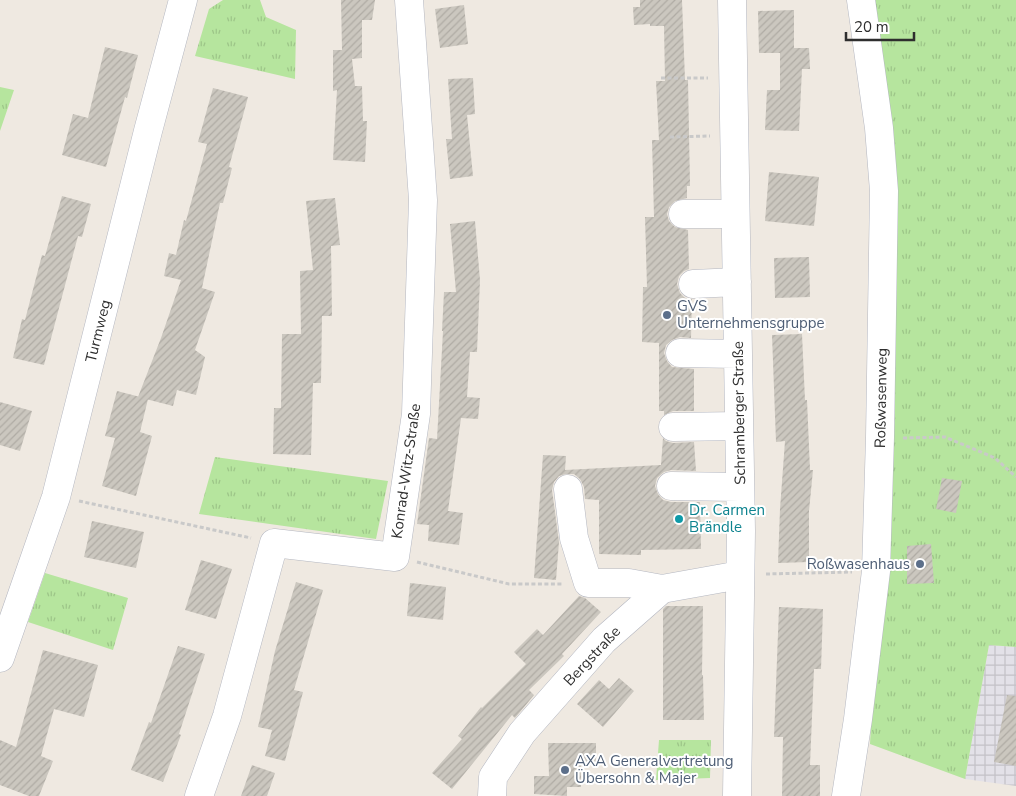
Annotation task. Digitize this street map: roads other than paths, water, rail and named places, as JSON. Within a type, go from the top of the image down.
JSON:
[{"type":"street","name":"Turmweg","points":[[0,658],[56,497],[183,0]]},
{"type":"street","name":"Konrad-Witz-Straße","points":[[199,796],[227,716],[274,543],[395,557],[416,414],[423,200],[409,0]]},
{"type":"street","name":"Schramberger Straße","points":[[732,0],[740,487],[737,796]]},
{"type":"street","name":"Roßwasenweg","points":[[846,796],[858,719],[876,571],[880,437],[884,191],[879,128],[861,0]]},
{"type":"street","points":[[683,214],[735,214]]},
{"type":"street","points":[[693,284],[737,282]]},
{"type":"street","points":[[680,353],[738,354]]},
{"type":"street","points":[[673,427],[739,426]]},
{"type":"street","points":[[671,486],[740,487]]},
{"type":"street","points":[[568,489],[574,538],[588,583],[629,583],[662,589],[740,575]]},
{"type":"street","name":"Bergstraße","points":[[492,796],[493,777],[522,733],[604,640],[662,589]]},
{"type":"place","name":"GVS Unternehmensgruppe","points":[[667,315]]},
{"type":"place","name":"Dr. Carmen Brändle","points":[[679,519]]},
{"type":"place","name":"Roßwasenhaus","points":[[920,564]]},
{"type":"place","name":"AXA Generalvertretung Übersohn & Majer","points":[[565,770]]}]
